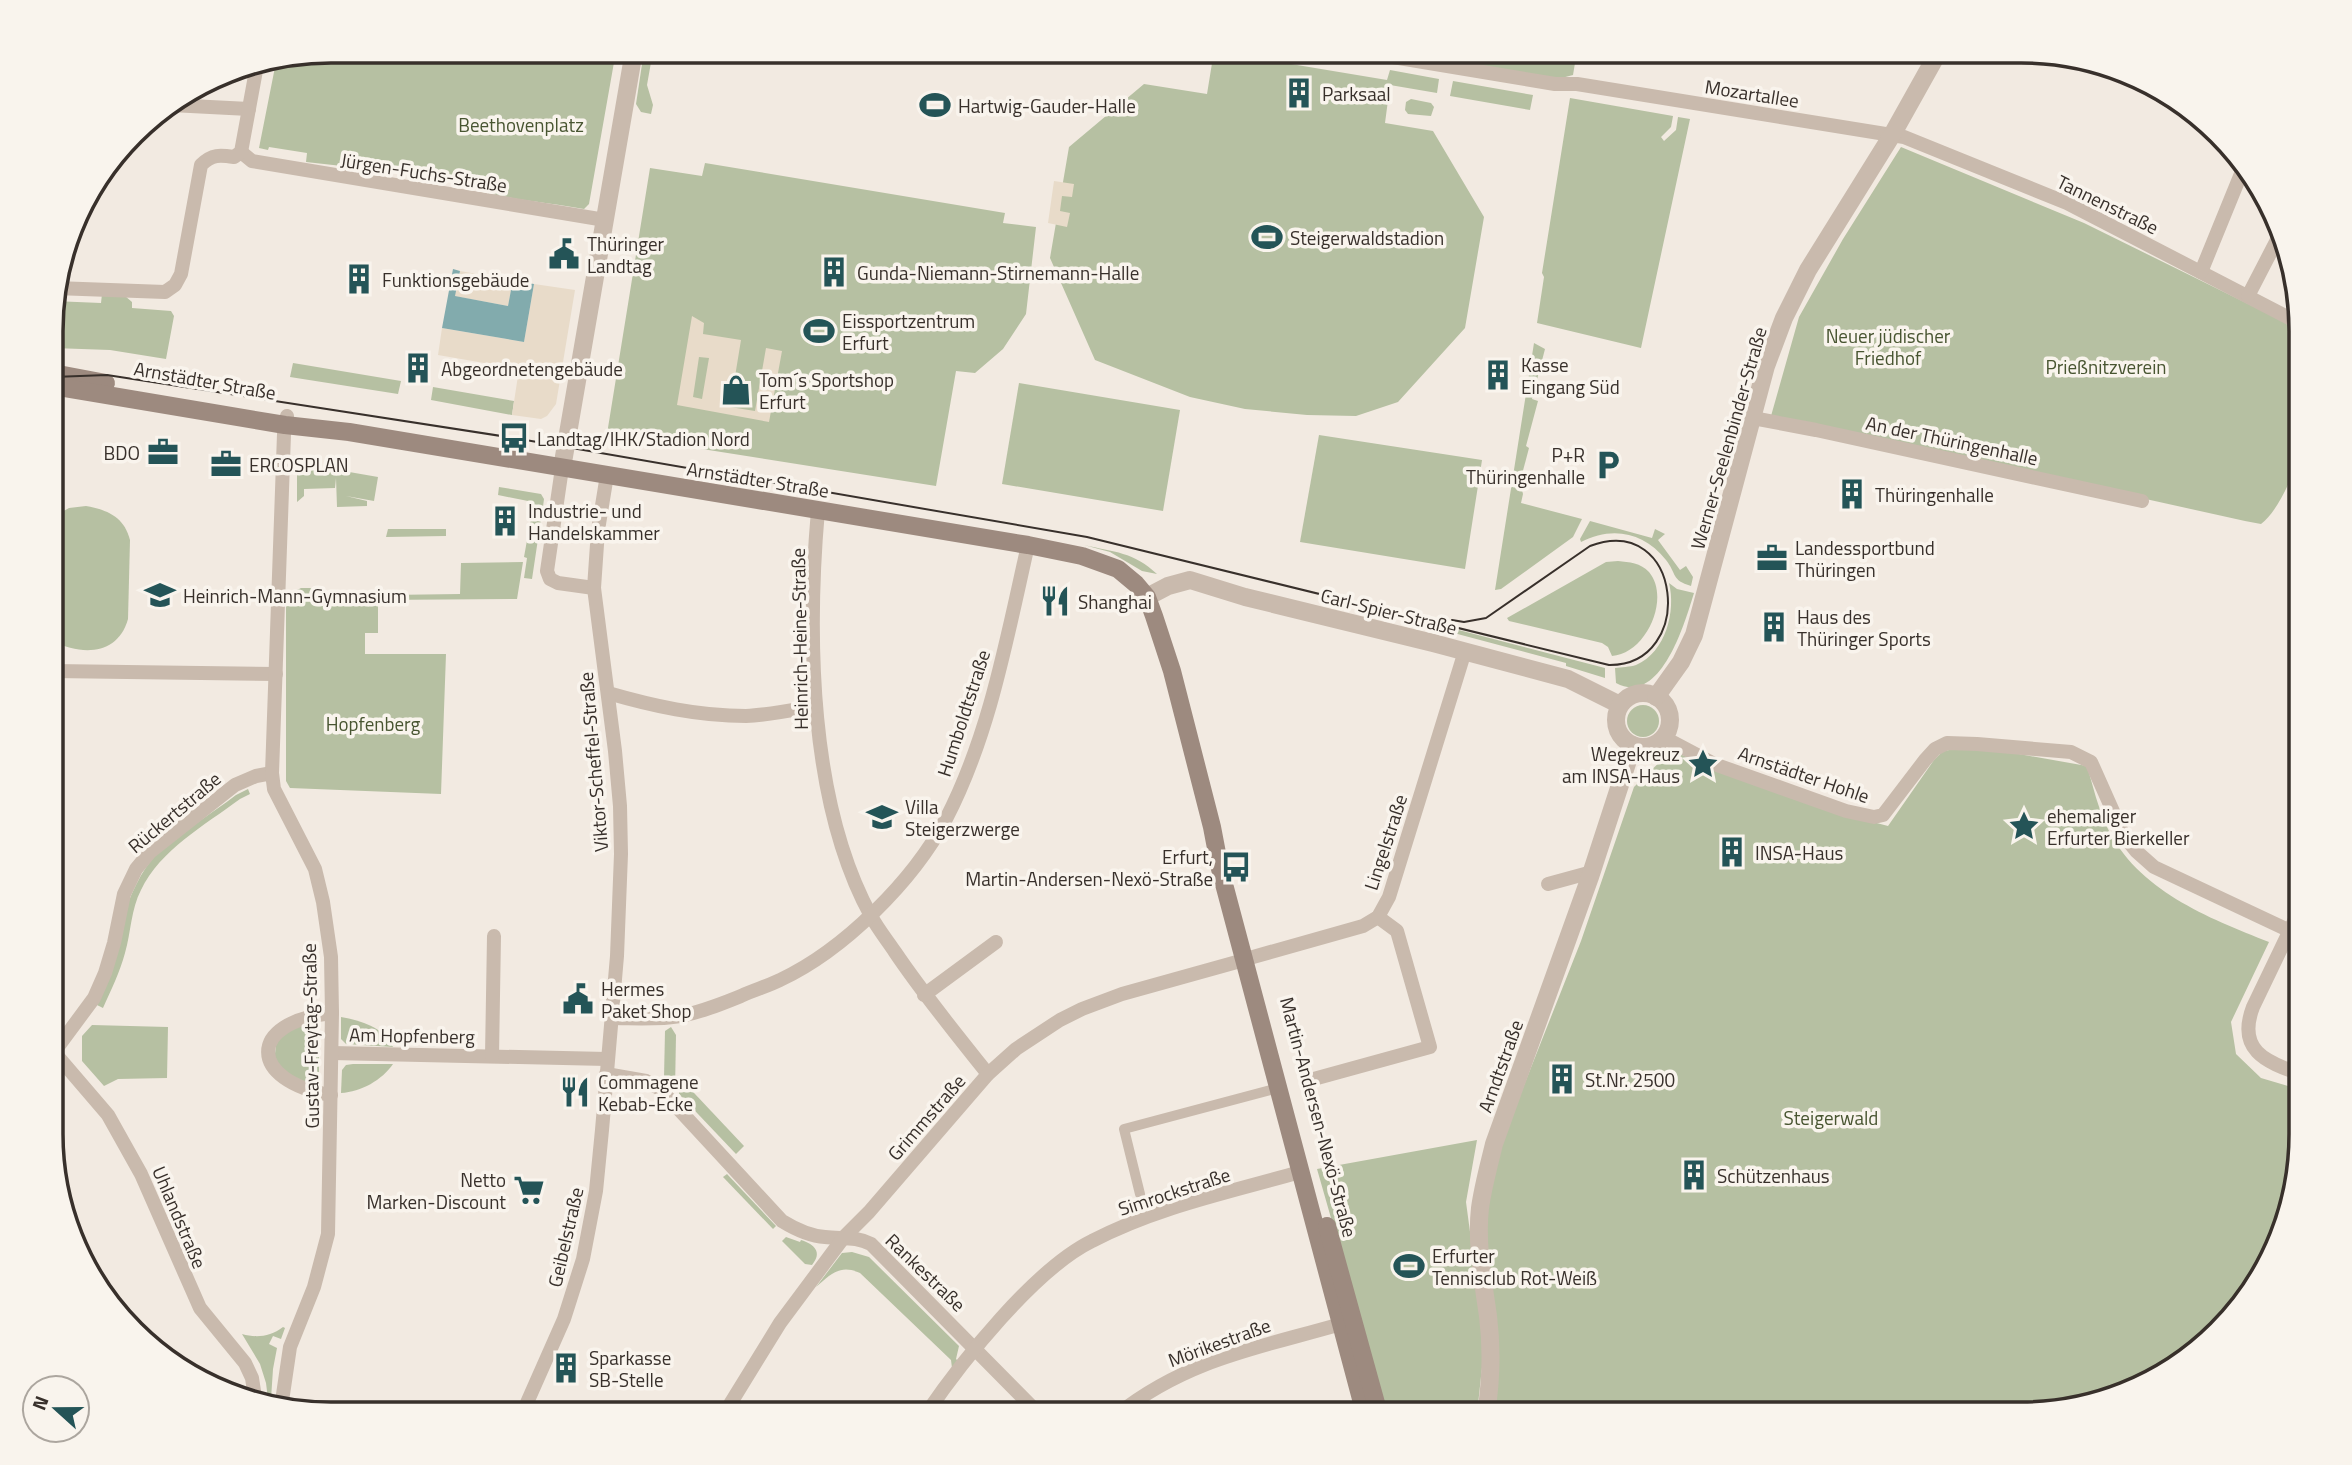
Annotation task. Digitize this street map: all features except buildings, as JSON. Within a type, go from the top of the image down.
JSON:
[{"type":"main road","name":"Arnstädter Straße","points":[[63,375],[242,406],[286,421]]},
{"type":"main road","name":"Arnstädter Straße","points":[[63,388],[286,421],[1028,545],[1101,562],[1118,569],[1147,597]]},
{"type":"main road","name":"Martin-Andersen-Nexö-Straße","points":[[1147,597],[1172,671],[1213,833],[1229,869],[1278,1088],[1362,1402]]},
{"type":"main road","name":"Martin-Andersen-Nexö-Straße","points":[[1249,958],[1376,1402]]},
{"type":"street","points":[[594,588],[558,583],[550,579],[547,571],[562,468],[632,63]]},
{"type":"street","name":"Mozartallee","points":[[1428,63],[1892,135]]},
{"type":"street","name":"Werner-Seelenbinder-Straße","points":[[1656,697],[1681,662],[1694,635],[1766,366],[1784,318],[1808,270],[1892,135],[1932,63]]},
{"type":"street","points":[[66,288],[165,292],[175,285],[181,274],[201,165],[208,158],[217,155],[234,157],[241,152],[255,74]]},
{"type":"street","points":[[186,106],[249,109]]},
{"type":"street","name":"Tannenstraße","points":[[1892,135],[1904,137],[2067,203],[2288,317]]},
{"type":"street","name":"Jürgen-Fuchs-Straße","points":[[241,152],[252,161],[605,220]]},
{"type":"street","points":[[2201,272],[2241,177]]},
{"type":"street","points":[[2248,296],[2275,244]]},
{"type":"street","name":"An der Thüringenhalle","points":[[1753,418],[2141,502]]},
{"type":"street","name":"Gustav-Freytag-Straße","points":[[283,1398],[290,1347],[314,1287],[328,1234],[332,1053],[331,957],[323,902],[315,869],[274,789],[272,773],[286,421]]},
{"type":"street","name":"Viktor-Scheffel-Straße","points":[[607,475],[598,530],[594,588],[620,806],[621,854],[617,956],[607,1059]]},
{"type":"street","name":"Heinrich-Heine-Straße","points":[[818,510],[814,601],[816,706],[824,766],[845,857],[871,916],[924,995],[988,1074]]},
{"type":"street","name":"Humboldtstraße","points":[[611,1018],[670,1017],[704,1011],[782,979],[819,956],[871,916],[922,857],[945,820],[962,783],[994,690],[1028,545]]},
{"type":"street","name":"Carl-Spier-Straße","points":[[1147,597],[1168,586],[1190,580],[1245,597],[1568,679],[1620,705]]},
{"type":"street","name":"Lingelstraße","points":[[1249,958],[1363,926],[1378,917],[1389,897],[1465,651]]},
{"type":"street","points":[[63,671],[276,674]]},
{"type":"street","points":[[608,693],[653,706],[715,714],[747,716],[816,706]]},
{"type":"street","points":[[1637,694],[1656,697],[1665,705],[1670,719],[1663,737],[1649,746],[1633,745],[1623,739],[1616,723],[1620,705],[1637,694]]},
{"type":"street","name":"Arnstädter Hohle","points":[[1663,737],[1714,764],[1846,811],[1874,817],[1883,815],[1925,760],[1935,749],[1947,743],[2071,752],[2091,762],[2124,836],[2154,867],[2289,930]]},
{"type":"street","name":"Arndtstraße","points":[[1487,1402],[1490,1347],[1481,1276],[1480,1209],[1484,1185],[1494,1144],[1591,874],[1633,745]]},
{"type":"street","name":"Rückertstraße","points":[[63,1040],[94,998],[106,973],[124,894],[136,869],[150,852],[235,785],[272,773]]},
{"type":"street","points":[[1548,884],[1591,874]]},
{"type":"street","points":[[1310,1080],[1430,1047],[1397,932],[1378,917]]},
{"type":"street","points":[[2289,932],[2253,1007],[2247,1034],[2260,1056],[2289,1070]]},
{"type":"street","name":"Am Hopfenberg","points":[[492,1056],[494,936]]},
{"type":"street","points":[[924,995],[996,942]]},
{"type":"street","name":"Grimmstraße","points":[[731,1402],[780,1323],[844,1237],[869,1212],[988,1074],[1036,1034],[1082,1009],[1122,994],[1249,958]]},
{"type":"street","name":"Am Hopfenberg","points":[[331,1095],[313,1092],[277,1074],[270,1062],[269,1046],[278,1031],[287,1024],[314,1015],[332,1013]]},
{"type":"street","name":"Am Hopfenberg","points":[[332,1053],[607,1059]]},
{"type":"street","name":"Geibelstraße","points":[[527,1402],[564,1319],[583,1259],[596,1191],[607,1059]]},
{"type":"street","name":"Uhlandstraße","points":[[63,1062],[108,1115],[141,1174],[200,1308],[245,1363],[254,1391]]},
{"type":"street","name":"Rankestraße","points":[[606,1074],[646,1080],[660,1090],[782,1220],[792,1227],[814,1236],[844,1237],[871,1244],[1028,1402]]},
{"type":"street","points":[[1140,1194],[1124,1129],[1278,1088]]},
{"type":"street","name":"Simrockstraße","points":[[935,1402],[976,1348],[1029,1289],[1090,1241],[1150,1215],[1300,1172]]},
{"type":"street","name":"Mörikestraße","points":[[1135,1402],[1161,1384],[1209,1362],[1341,1324]]},
{"type":"green space","name":"Beethovenplatz","points":[[331,63],[614,63],[589,204],[584,209],[507,197],[464,186],[464,181],[344,160],[342,166],[306,162],[307,153],[259,148],[275,69]]},
{"type":"green space","points":[[642,63],[651,63],[647,85],[653,105],[651,114],[641,112],[636,104]]},
{"type":"green space","name":"Steigerwaldstadion","points":[[1212,63],[1286,63],[1387,80],[1390,70],[1439,79],[1437,93],[1390,85],[1385,123],[1433,131],[1484,217],[1465,328],[1398,402],[1356,416],[1245,409],[1190,397],[1095,360],[1050,258],[1069,147],[1144,84],[1207,94]]},
{"type":"green space","points":[[1450,63],[1575,63],[1573,75],[1554,80]]},
{"type":"green space","points":[[1453,81],[1533,95],[1530,110],[1450,96]]},
{"type":"green space","points":[[1570,98],[1673,116],[1671,127],[1661,137],[1664,141],[1676,130],[1678,117],[1690,119],[1641,348],[1537,323],[1544,277],[1542,273]]},
{"type":"green space","points":[[1411,99],[1431,103],[1434,107],[1431,116],[1408,114],[1405,110],[1406,102]]},
{"type":"green space","points":[[1901,147],[2084,223],[2289,324],[2289,482],[2275,509],[2261,524],[1771,416],[1799,317],[1843,239]]},
{"type":"green space","name":"Eissportzentrum Erfurt","points":[[705,163],[1005,213],[1003,223],[1036,227],[1026,314],[1003,349],[975,373],[956,371],[936,486],[607,434],[650,168],[702,176]]},
{"type":"green space","points":[[102,294],[125,296],[132,302],[132,308],[171,311],[174,316],[166,359],[110,350],[63,348],[65,301],[101,303]]},
{"type":"green space","points":[[1534,343],[1545,349],[1532,399],[1538,401],[1520,482],[1523,494],[1521,503],[1582,519],[1573,537],[1501,589],[1495,590]]},
{"type":"green space","points":[[293,363],[401,381],[398,394],[290,377]]},
{"type":"green space","points":[[1019,383],[1180,410],[1163,511],[1002,484]]},
{"type":"green space","points":[[433,387],[514,401],[512,415],[431,400]]},
{"type":"green space","points":[[1319,435],[1482,460],[1465,569],[1300,542]]},
{"type":"green space","points":[[302,466],[378,477],[374,501],[346,496],[367,501],[367,506],[337,507],[336,478],[335,488],[304,489],[304,496],[297,502],[297,473]]},
{"type":"green space","points":[[499,487],[541,494],[544,499],[542,514],[532,512],[533,502],[498,495]]},
{"type":"green space","points":[[86,506],[114,516],[124,526],[130,540],[128,619],[116,640],[98,649],[76,649],[63,646],[63,511]]},
{"type":"green space","points":[[531,518],[541,519],[532,579],[524,578],[527,558],[524,557]]},
{"type":"green space","points":[[1590,521],[1652,538],[1655,529],[1665,534],[1658,540],[1680,570],[1686,566],[1693,577],[1691,586],[1677,579],[1666,560],[1648,543],[1638,538],[1616,533],[1581,542],[1580,539]]},
{"type":"green space","points":[[388,529],[446,529],[446,536],[386,537]]},
{"type":"green space","points":[[1084,545],[1132,557],[1157,574],[1142,571],[1110,552]]},
{"type":"green space","name":"Hopfenberg","points":[[523,562],[517,599],[378,600],[378,633],[365,633],[365,654],[446,654],[441,794],[290,788],[286,781],[286,600],[295,600],[295,591],[315,588],[316,596],[460,594],[461,563]]},
{"type":"green space","points":[[1606,562],[1635,563],[1646,569],[1655,583],[1657,596],[1652,623],[1635,646],[1624,653],[1612,656],[1608,647],[1602,643],[1509,621],[1507,618]]},
{"type":"green space","points":[[1669,583],[1677,589],[1694,593],[1668,658],[1658,673],[1646,683],[1632,687],[1616,683],[1615,668],[1636,665],[1655,651],[1661,641],[1670,618]]},
{"type":"green space","points":[[1451,628],[1605,668],[1605,678],[1566,666],[1566,663],[1450,632]]},
{"type":"green space","points":[[1643,705],[1654,710],[1659,721],[1654,732],[1643,737],[1632,732],[1627,721],[1632,710]]},
{"type":"green space","name":"Steigerwald","points":[[1962,748],[2019,754],[2087,766],[2107,827],[2136,868],[2155,885],[2199,912],[2269,942],[2231,1022],[2236,1054],[2261,1078],[2289,1086],[2287,1169],[2280,1204],[2269,1237],[2244,1283],[2211,1324],[2170,1357],[2124,1382],[2091,1393],[2056,1400],[1491,1402],[1484,1242],[1485,1210],[1498,1151],[1581,941],[1634,787],[1671,751],[1854,817],[1888,826],[1943,751]]},
{"type":"green space","points":[[248,789],[250,794],[184,839],[149,876],[135,905],[118,974],[103,1008],[97,1005],[128,904],[146,868],[157,854],[176,839]]},
{"type":"green space","points":[[341,1017],[378,1030],[393,1047],[346,1044],[341,1039]]},
{"type":"green space","points":[[319,1020],[319,1088],[295,1080],[274,1061],[277,1038],[284,1031]]},
{"type":"green space","points":[[92,1025],[168,1027],[167,1078],[118,1079],[104,1086],[82,1061],[82,1036]]},
{"type":"green space","points":[[671,1027],[676,1035],[675,1090],[664,1078],[665,1031]]},
{"type":"green space","points":[[393,1064],[370,1084],[341,1093],[342,1070],[346,1065]]},
{"type":"green space","points":[[679,1077],[744,1146],[736,1154],[679,1094]]},
{"type":"green space","name":"Erfurter Tennisclub Rot-Weiß","points":[[1477,1140],[1466,1202],[1483,1329],[1478,1402],[1384,1402],[1317,1169]]},
{"type":"green space","points":[[727,1174],[776,1226],[773,1229],[723,1177]]},
{"type":"green space","points":[[786,1237],[800,1242],[801,1240],[816,1249],[817,1256],[812,1265],[805,1264],[782,1241]]},
{"type":"green space","points":[[852,1252],[869,1257],[959,1346],[956,1359],[958,1361],[952,1368],[951,1360],[860,1273],[841,1270],[831,1274],[816,1287],[842,1253]]},
{"type":"green space","points":[[285,1328],[281,1339],[273,1336],[269,1344],[277,1348],[271,1395],[267,1394],[260,1364],[242,1334],[263,1336]]},
{"type":"shaded area","points":[[1054,181],[1074,184],[1072,197],[1062,196],[1060,211],[1070,213],[1067,227],[1048,223]]},
{"type":"shaded area","points":[[460,271],[500,278],[498,288],[511,290],[508,306],[454,296]]},
{"type":"shaded area","points":[[534,284],[575,290],[556,404],[547,416],[541,419],[512,415],[519,369],[438,355],[442,328],[524,342]]},
{"type":"shaded area","points":[[692,316],[704,323],[703,334],[741,340],[730,407],[755,411],[766,348],[782,351],[769,422],[677,405]],"holes":[[[699,357],[709,358],[702,399],[693,397]]]},
{"type":"water","points":[[453,269],[460,271],[455,296],[508,306],[511,290],[498,288],[500,278],[534,284],[524,342],[442,328]]},
{"type":"tram line","points":[[63,377],[107,375],[514,438],[1087,537],[1609,665],[1637,659],[1656,642],[1666,619],[1667,593],[1660,569],[1645,550],[1621,541],[1590,546],[1486,618],[1464,622],[1452,620]]},
{"type":"place","name":"Parksaal","points":[[1299,93]]},
{"type":"place","name":"Hartwig-Gauder-Halle","points":[[935,105]]},
{"type":"place","name":"Steigerwaldstadion","points":[[1267,237]]},
{"type":"place","name":"Thüringer Landtag","points":[[564,254]]},
{"type":"place","name":"Gunda-Niemann-Stirnemann-Halle","points":[[834,272]]},
{"type":"place","name":"Funktionsgebäude","points":[[359,279]]},
{"type":"place","name":"Eissportzentrum Erfurt","points":[[819,331]]},
{"type":"place","name":"Abgeordnetengebäude","points":[[418,368]]},
{"type":"place","name":"Kasse Eingang Süd","points":[[1498,375]]},
{"type":"place","name":"Tom´s Sportshop Erfurt","points":[[736,390]]},
{"type":"place","name":"Landtag/IHK/Stadion Nord","points":[[514,438]]},
{"type":"place","name":"BDO","points":[[163,452]]},
{"type":"place","name":"ERCOSPLAN","points":[[226,464]]},
{"type":"place","name":"P+R Thüringenhalle","points":[[1608,465]]},
{"type":"place","name":"Thüringenhalle","points":[[1852,494]]},
{"type":"place","name":"Industrie- und Handelskammer","points":[[505,521]]},
{"type":"place","name":"Landessportbund Thüringen","points":[[1772,558]]},
{"type":"place","name":"Heinrich-Mann-Gymnasium","points":[[160,595]]},
{"type":"place","name":"Shanghai","points":[[1055,601]]},
{"type":"place","name":"Haus des Thüringer Sports","points":[[1774,627]]},
{"type":"place","name":"Wegekreuz am INSA-Haus","points":[[1703,764]]},
{"type":"place","name":"Villa Steigerzwerge","points":[[882,817]]},
{"type":"place","name":"ehemaliger Erfurter Bierkeller","points":[[2024,826]]},
{"type":"place","name":"INSA-Haus","points":[[1732,852]]},
{"type":"place","name":"Erfurt, Martin-Andersen-Nexö-Straße","points":[[1236,867]]},
{"type":"place","name":"Hermes Paket Shop","points":[[578,999]]},
{"type":"place","name":"St.Nr. 2500","points":[[1562,1079]]},
{"type":"place","name":"Commagene Kebab-Ecke","points":[[575,1092]]},
{"type":"place","name":"Schützenhaus","points":[[1694,1175]]},
{"type":"place","name":"Netto Marken-Discount","points":[[529,1190]]},
{"type":"place","name":"Erfurter Tennisclub Rot-Weiß","points":[[1409,1266]]},
{"type":"place","name":"Sparkasse SB-Stelle","points":[[566,1368]]},
{"type":"park label","name":"Neuer jüdischer Friedhof","points":[[1888,346]]},
{"type":"park label","name":"Prießnitzverein","points":[[2106,366]]}]
